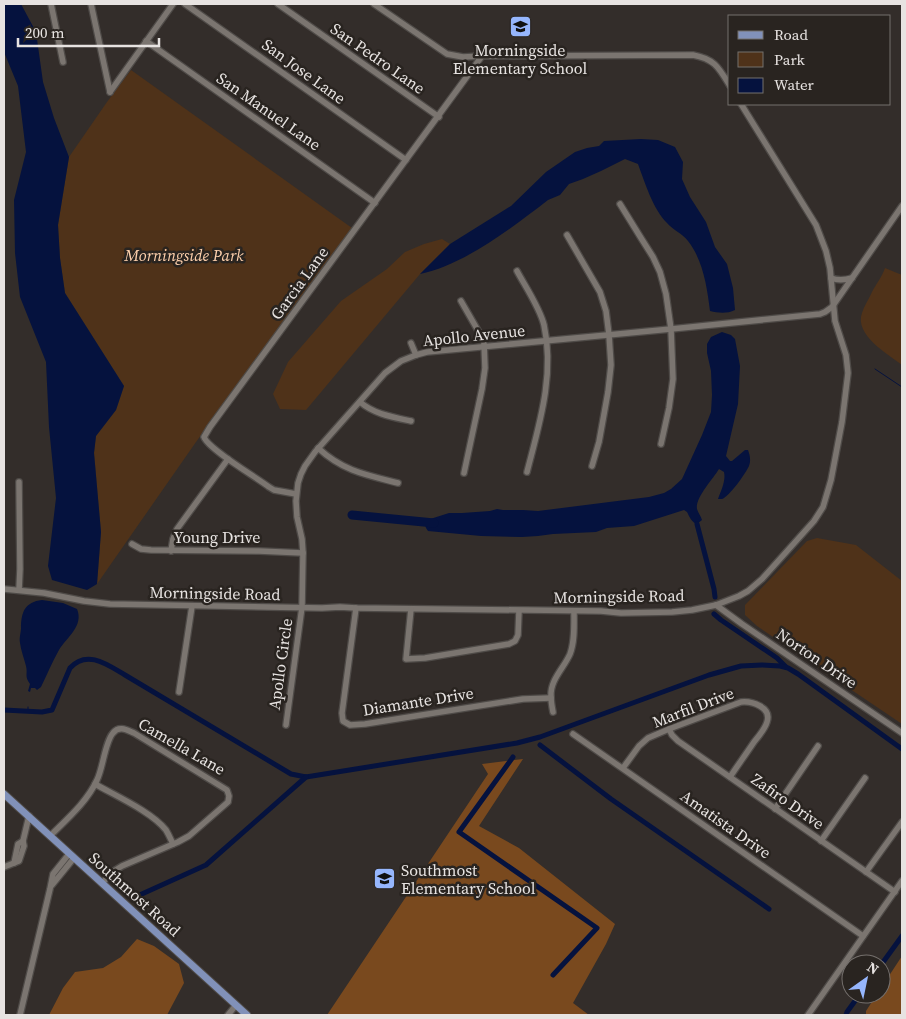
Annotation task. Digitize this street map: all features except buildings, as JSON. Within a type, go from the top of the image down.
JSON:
[{"type":"main road","name":"Southmost Road","points":[[4,794],[247,1015]]},
{"type":"street","points":[[52,4],[63,62]]},
{"type":"street","points":[[91,4],[110,92],[173,4]]},
{"type":"street","name":"San Jose Lane","points":[[185,4],[406,160]]},
{"type":"street","name":"San Pedro Lane","points":[[278,4],[439,117]]},
{"type":"street","points":[[374,4],[447,54],[463,57],[693,55],[707,58],[713,62],[728,83]]},
{"type":"street","name":"San Manuel Lane","points":[[146,42],[375,203]]},
{"type":"street","name":"Garcia Lane","points":[[296,494],[274,490],[269,487],[228,459],[206,442],[204,437],[482,56]]},
{"type":"street","name":"Morningside Road","points":[[4,589],[44,593],[110,604],[621,613],[692,610],[716,605],[748,591],[762,579],[814,522],[823,507],[831,480],[842,422],[848,364],[838,329],[826,251],[816,225],[742,105]]},
{"type":"street","points":[[620,204],[653,257],[660,272],[666,294],[671,329],[673,379],[661,444]]},
{"type":"street","points":[[834,305],[902,206]]},
{"type":"street","points":[[567,235],[600,292],[606,311],[609,335],[611,365],[608,392],[599,442],[592,466]]},
{"type":"street","points":[[516,271],[540,314],[544,325],[548,373],[527,472]]},
{"type":"street","points":[[831,278],[844,280],[852,278]]},
{"type":"street","points":[[461,301],[480,334],[485,347],[482,389],[464,473]]},
{"type":"street","name":"Apollo Avenue","points":[[302,607],[303,553],[296,510],[298,483],[305,466],[318,448],[385,373],[401,361],[416,355],[436,351],[820,314],[829,310],[834,305]]},
{"type":"street","points":[[411,343],[416,355]]},
{"type":"street","points":[[360,402],[367,408],[377,412],[411,421]]},
{"type":"street","points":[[318,448],[334,461],[350,470],[398,482]]},
{"type":"street","points":[[171,551],[177,529],[228,459]]},
{"type":"street","points":[[18,590],[20,569],[19,482]]},
{"type":"street","name":"Young Drive","points":[[132,544],[140,549],[151,550],[303,553]]},
{"type":"street","name":"Norton Drive","points":[[716,605],[902,733]]},
{"type":"street","points":[[179,692],[192,606]]},
{"type":"street","name":"Apollo Circle","points":[[286,725],[302,607]]},
{"type":"street","name":"Diamante Drive","points":[[356,608],[342,713],[343,721],[350,725],[464,709],[523,698],[551,698]]},
{"type":"street","points":[[411,609],[406,660],[480,650],[512,643],[518,635],[519,611]]},
{"type":"street","points":[[553,712],[551,691],[570,655],[574,611]]},
{"type":"street","name":"Marfil Drive","points":[[623,768],[631,756],[648,738],[741,702],[752,702],[766,711],[768,720],[730,777]]},
{"type":"street","name":"Camella Lane","points":[[50,836],[84,801],[99,775],[112,734],[122,728],[134,733],[229,792],[229,799],[226,805],[194,832],[173,844],[122,866],[102,883]]},
{"type":"street","name":"Zafiro Drive","points":[[669,729],[678,741],[894,892]]},
{"type":"street","name":"Amatista Drive","points":[[573,734],[863,936]]},
{"type":"street","points":[[775,809],[818,746]]},
{"type":"street","points":[[821,841],[865,778]]},
{"type":"street","points":[[95,784],[156,820],[165,830],[173,844]]},
{"type":"street","points":[[4,868],[19,862],[19,852],[24,846],[22,841],[28,816]]},
{"type":"street","points":[[866,872],[902,822]]},
{"type":"street","points":[[20,1015],[53,874],[72,856]]},
{"type":"street","points":[[808,1015],[902,881]]},
{"type":"street","points":[[228,1015],[236,1006]]},
{"type":"green space","name":"Morningside Park","points":[[131,70],[352,228],[196,442],[97,584],[101,532],[94,453],[96,436],[116,410],[124,386],[65,293],[58,225],[69,157]]},
{"type":"green space","points":[[442,239],[450,244],[420,274],[306,410],[280,409],[273,394],[288,362],[341,301],[387,269],[405,252]]},
{"type":"green space","points":[[885,268],[902,275],[902,365],[881,350],[867,336],[861,321],[864,308]]},
{"type":"green space","points":[[817,538],[856,545],[902,581],[902,724],[757,626],[745,615],[745,605],[807,541]]},
{"type":"shaded area","points":[[523,759],[479,826],[519,848],[615,924],[573,1003],[589,1015],[327,1015],[488,774],[482,764]]},
{"type":"shaded area","points":[[137,939],[154,946],[179,964],[184,983],[167,1015],[49,1015],[63,988],[75,972],[103,968],[121,957]]},
{"type":"shaded area","points":[[902,956],[902,1015],[866,1015],[866,1011],[871,1004],[891,1004],[891,973]]},
{"type":"water","points":[[4,4],[21,4],[36,32],[43,82],[69,157],[58,225],[65,293],[124,386],[116,410],[96,436],[94,453],[101,532],[97,584],[87,590],[52,580],[48,566],[56,498],[49,427],[46,362],[20,297],[15,253],[14,200],[26,152],[18,86],[4,52]]},
{"type":"water","points":[[658,140],[675,147],[683,162],[682,179],[690,197],[706,222],[715,247],[727,264],[733,288],[735,310],[722,313],[710,311],[704,274],[693,248],[686,239],[667,223],[658,211],[638,164],[625,159],[569,184],[560,195],[548,200],[504,233],[471,254],[437,269],[420,274],[450,244],[511,206],[546,172],[575,152],[599,146],[604,141]]},
{"type":"water","points":[[722,332],[731,335],[735,339],[740,366],[738,404],[726,456],[732,461],[745,450],[748,450],[750,462],[737,484],[722,499],[718,499],[723,486],[724,472],[719,469],[705,489],[697,505],[702,520],[697,524],[692,521],[684,510],[634,526],[607,528],[596,532],[522,537],[481,536],[428,531],[424,521],[449,513],[497,509],[538,511],[649,497],[671,489],[682,479],[711,412],[711,371],[707,344],[711,337]]},
{"type":"water","points":[[42,600],[63,603],[77,609],[79,615],[74,631],[59,650],[41,687],[37,690],[31,688],[30,692],[28,691],[30,684],[20,643],[21,622],[25,609],[32,603]]},
{"type":"waterway","points":[[875,369],[902,387]]},
{"type":"waterway","points":[[352,515],[434,523]]},
{"type":"waterway","points":[[697,524],[715,597]]},
{"type":"waterway","points":[[714,614],[777,658],[786,667]]},
{"type":"waterway","points":[[4,710],[42,712],[52,710],[70,668],[77,662],[90,659],[112,667],[291,774],[306,777],[517,743],[540,737],[709,675],[741,666],[762,665],[788,668],[902,749]]},
{"type":"waterway","points":[[540,745],[611,799],[769,909]]},
{"type":"waterway","points":[[513,757],[459,832],[597,928],[553,975]]},
{"type":"waterway","points":[[133,898],[206,865],[306,777]]},
{"type":"waterway","points":[[889,954],[902,936]]},
{"type":"waterway","points":[[846,1015],[853,1004]]},
{"type":"place","name":"Morningside Elementary School","points":[[520,26]]},
{"type":"place","name":"Southmost Elementary School","points":[[385,879]]}]
